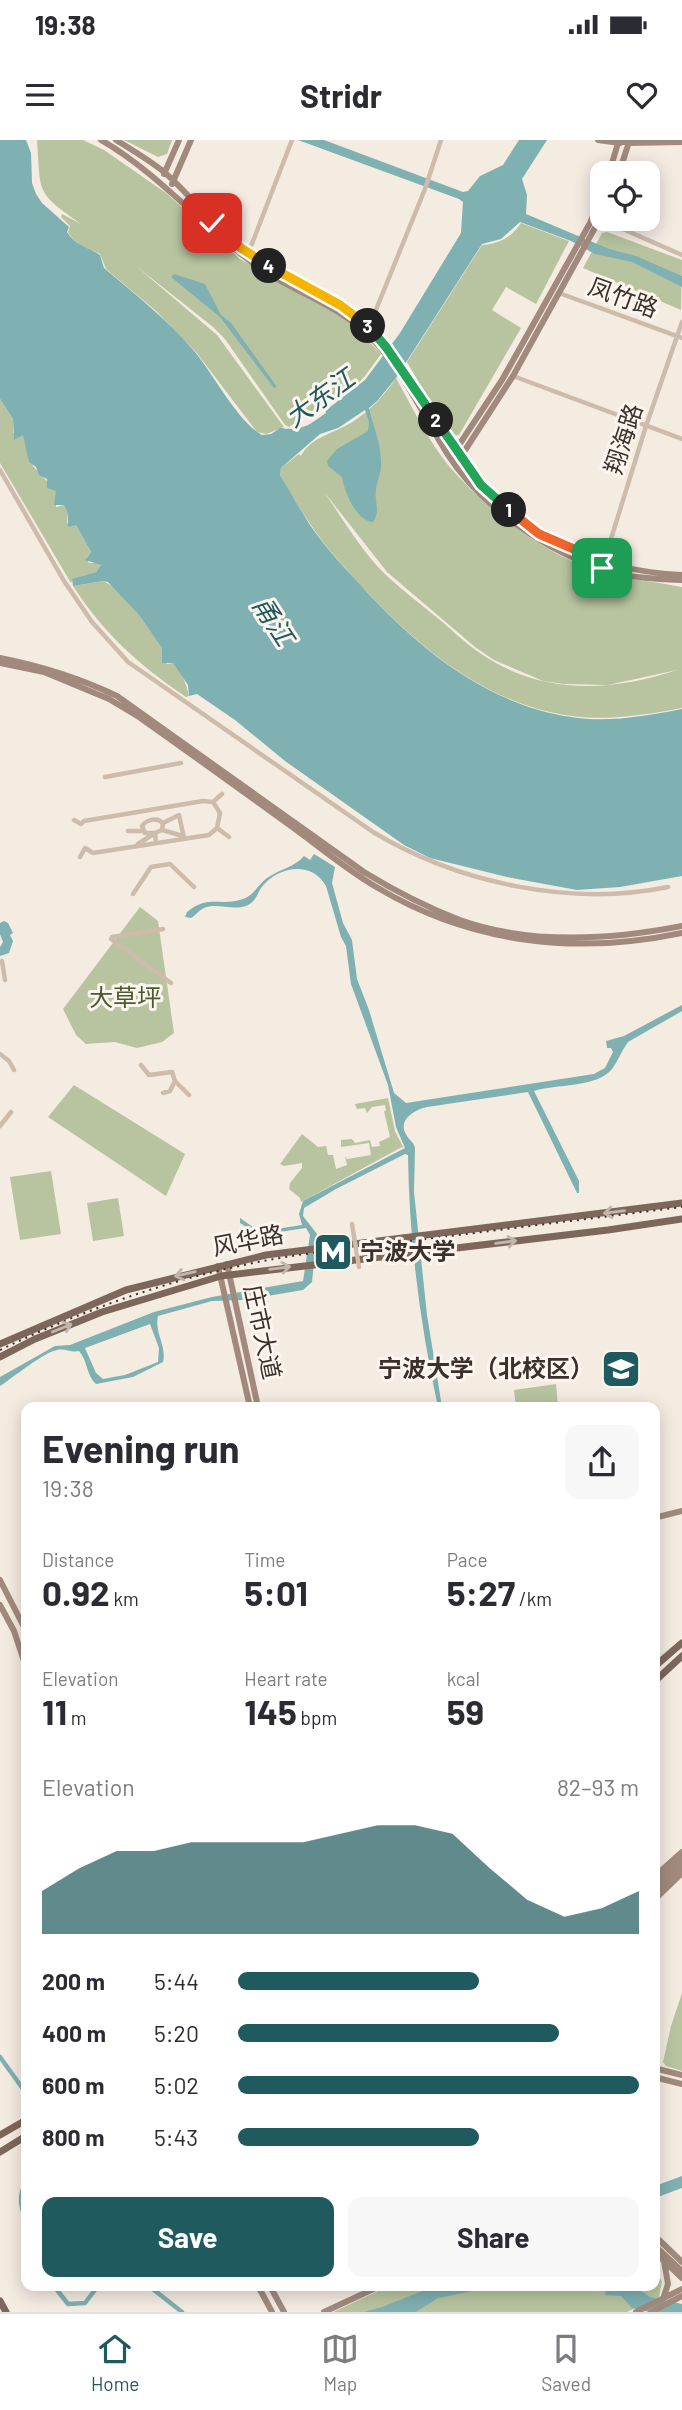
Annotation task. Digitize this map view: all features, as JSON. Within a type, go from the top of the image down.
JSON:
[{"type":"main road","name":"风华路","points":[[0,1344],[125,1290],[266,1255],[682,1203]]},
{"type":"main road","name":"风华路","points":[[0,1357],[35,1339],[102,1312],[231,1277],[682,1219]]},
{"type":"main road","points":[[660,1662],[682,1643]]},
{"type":"main road","points":[[660,1676],[682,1656]]},
{"type":"main road","points":[[0,2135],[21,2123]]},
{"type":"main road","points":[[0,2152],[21,2139]]},
{"type":"main road","points":[[0,2301],[6,2312]]},
{"type":"street","points":[[101,140],[124,153],[161,182],[247,256],[340,305],[369,327],[481,485],[539,534],[603,565],[641,572],[682,575]]},
{"type":"street","points":[[116,140],[165,173],[260,269],[341,312],[387,352]]},
{"type":"street","points":[[161,182],[179,140]]},
{"type":"street","points":[[169,189],[191,140]]},
{"type":"street","points":[[369,327],[425,189],[441,140]]},
{"type":"street","points":[[598,140],[682,142]]},
{"type":"street","points":[[613,161],[619,141]]},
{"type":"street","points":[[247,256],[292,142]]},
{"type":"street","points":[[623,161],[629,142]]},
{"type":"street","points":[[586,239],[590,228]]},
{"type":"street","points":[[450,458],[458,453],[513,376],[591,231]]},
{"type":"street","points":[[631,231],[682,255]]},
{"type":"street","points":[[455,466],[458,453],[552,288],[579,251]]},
{"type":"street","name":"凤竹路","points":[[552,288],[559,293],[679,337]]},
{"type":"street","name":"翔海路","points":[[603,565],[682,322]]},
{"type":"street","points":[[404,376],[455,466],[496,507],[526,531],[542,542],[603,565],[650,579],[682,580]]},
{"type":"street","points":[[513,376],[682,439]]},
{"type":"street","points":[[0,470],[92,622],[128,662],[373,832],[436,865],[567,895],[618,894],[668,887]]},
{"type":"street","points":[[0,658],[78,678],[117,696],[364,872],[402,895],[461,920],[503,930],[549,936],[625,936],[682,926]]},
{"type":"street","points":[[0,663],[44,672],[109,699],[149,724],[359,877],[403,902],[437,917],[502,936],[567,945],[642,941],[682,933]]},
{"type":"street","points":[[105,776],[181,763]]},
{"type":"street","points":[[74,820],[80,824],[84,821],[203,801],[213,802],[222,794]]},
{"type":"street","points":[[80,857],[85,848],[93,853],[209,835],[217,828],[220,813],[213,802]]},
{"type":"street","points":[[178,806],[184,837]]},
{"type":"street","points":[[142,831],[144,824],[153,820],[161,809]]},
{"type":"street","points":[[150,811],[153,820]]},
{"type":"street","points":[[153,820],[163,823],[179,815]]},
{"type":"street","points":[[162,830],[163,823]]},
{"type":"street","points":[[217,828],[229,837]]},
{"type":"street","points":[[134,846],[162,830],[184,837]]},
{"type":"street","points":[[128,831],[155,833]]},
{"type":"street","points":[[155,833],[156,843]]},
{"type":"street","points":[[133,894],[151,867],[170,864],[194,887]]},
{"type":"street","points":[[163,929],[112,938],[171,983]]},
{"type":"street","points":[[2,961],[5,980]]},
{"type":"street","points":[[0,1054],[9,1061],[14,1070]]},
{"type":"street","points":[[141,1065],[149,1075],[172,1072],[175,1081],[189,1095]]},
{"type":"street","points":[[163,1093],[170,1091],[175,1081]]},
{"type":"street","points":[[0,1126],[11,1112]]},
{"type":"street","points":[[352,1224],[359,1267]]},
{"type":"street","name":"庄市大道","points":[[227,1264],[249,1402]]},
{"type":"street","name":"庄市大道","points":[[218,1266],[232,1305],[257,1402]]},
{"type":"street","points":[[660,1516],[682,1511]]},
{"type":"street","points":[[0,1580],[21,1620]]},
{"type":"street","points":[[0,1605],[14,1631],[21,1652]]},
{"type":"street","points":[[14,1631],[21,1630]]},
{"type":"street","points":[[660,1872],[682,1852]]},
{"type":"street","points":[[660,1879],[682,1860]]},
{"type":"street","points":[[660,1886],[682,1866]]},
{"type":"street","points":[[660,1894],[682,1873]]},
{"type":"street","points":[[660,2070],[682,2075]]},
{"type":"street","points":[[660,2078],[682,2084]]},
{"type":"street","points":[[660,2241],[682,2262]]},
{"type":"street","points":[[660,2251],[682,2271]]},
{"type":"street","points":[[660,2257],[682,2278]]},
{"type":"street","points":[[662,2298],[668,2284],[664,2261]]},
{"type":"street","points":[[650,2310],[662,2298],[682,2288]]},
{"type":"street","points":[[261,2291],[272,2312]]},
{"type":"street","points":[[273,2291],[284,2312]]},
{"type":"street","points":[[324,2312],[369,2291]]},
{"type":"street","points":[[636,2312],[650,2310],[679,2298]]},
{"type":"green space","points":[[37,140],[83,140],[104,150],[166,193],[240,259],[334,311],[354,326],[381,354],[352,390],[332,399],[289,427],[225,339],[136,266],[217,335],[284,427],[266,434],[257,432],[196,352],[156,311],[106,269],[100,254],[74,240],[68,232],[70,226],[61,217],[62,214],[81,224],[55,205],[43,190]]},
{"type":"green space","points":[[124,140],[172,140],[167,154],[158,157]]},
{"type":"green space","points":[[521,223],[569,241],[536,304],[506,287],[492,310],[521,328],[459,435],[453,436],[448,432],[407,362],[482,245],[505,239]]},
{"type":"green space","points":[[607,232],[682,260],[681,310],[583,268],[602,233]]},
{"type":"green space","points":[[396,378],[431,440],[456,474],[501,517],[537,542],[592,569],[625,578],[682,587],[682,708],[599,718],[571,716],[539,709],[508,698],[451,667],[425,647],[377,602],[326,546],[280,475],[281,468],[299,454],[301,456],[313,442],[347,425],[378,401]],"holes":[[[325,493],[387,572],[475,647],[494,660],[542,681],[500,665],[472,647],[386,575],[361,546]],[[677,670],[625,683],[610,685]],[[544,681],[564,684],[606,685],[574,686]]]},
{"type":"green space","points":[[0,399],[13,419],[13,433],[23,435],[33,466],[56,491],[56,507],[64,505],[68,513],[67,523],[76,525],[91,552],[86,558],[89,563],[101,565],[96,572],[73,579],[71,583],[0,463]]},
{"type":"green space","points":[[103,581],[128,601],[152,631],[167,664],[173,663],[182,675],[189,696],[186,697],[169,685],[110,634],[73,586]]},
{"type":"green space","name":"大草坪","points":[[140,907],[158,921],[174,1033],[162,1042],[137,1048],[115,1042],[86,1044],[76,1035],[63,1009]]},
{"type":"green space","points":[[74,1085],[185,1154],[166,1196],[48,1117]]},
{"type":"green space","points":[[388,1098],[395,1131],[404,1149],[402,1147],[301,1202],[289,1189],[290,1183],[302,1168],[302,1163],[284,1166],[280,1164],[302,1134],[318,1147],[326,1146],[328,1155],[333,1155],[336,1169],[347,1165],[345,1156],[347,1159],[371,1155],[369,1143],[341,1147],[341,1140],[352,1139],[355,1143],[370,1140],[372,1147],[380,1146],[379,1142],[390,1137],[385,1105],[372,1107],[367,1113],[365,1108],[357,1109],[355,1104]]},
{"type":"green space","points":[[51,1171],[61,1234],[20,1240],[10,1177]]},
{"type":"green space","points":[[118,1198],[124,1236],[93,1241],[87,1203]]},
{"type":"green space","points":[[556,1384],[558,1402],[515,1402],[514,1390]]},
{"type":"green space","points":[[682,1993],[682,2071],[666,2066],[663,2062]]},
{"type":"green space","points":[[660,2278],[662,2281],[659,2297],[627,2312],[333,2312],[378,2291],[660,2291]]},
{"type":"water","name":"甬江","points":[[0,140],[26,140],[31,153],[32,183],[42,203],[69,227],[67,232],[74,240],[100,255],[104,268],[185,340],[235,409],[262,435],[271,434],[280,428],[294,429],[309,424],[365,380],[400,333],[461,233],[463,202],[459,199],[298,140],[324,140],[463,192],[468,191],[480,176],[503,165],[519,140],[547,140],[522,179],[527,195],[526,214],[682,276],[682,287],[632,262],[595,254],[571,241],[520,222],[501,239],[482,244],[396,378],[369,408],[381,455],[376,494],[377,514],[373,522],[361,517],[356,511],[345,490],[342,477],[328,466],[327,461],[337,449],[368,431],[369,422],[365,410],[338,428],[320,434],[281,468],[280,475],[320,539],[377,603],[425,647],[479,684],[508,699],[539,710],[585,719],[613,719],[682,709],[682,876],[620,887],[577,890],[507,877],[430,858],[404,845],[285,761],[235,720],[197,694],[189,696],[188,685],[173,663],[162,663],[162,648],[140,616],[108,582],[73,586],[72,579],[96,572],[101,565],[85,560],[91,552],[76,525],[68,527],[68,514],[64,505],[54,505],[56,491],[47,488],[47,479],[39,475],[36,467],[29,462],[23,435],[14,440],[13,419],[0,399]]},
{"type":"water","points":[[174,274],[205,284],[221,315],[231,323],[277,387],[274,388],[220,317],[171,277]]},
{"type":"water","points":[[314,854],[335,867],[332,883],[343,923],[352,940],[357,979],[394,1093],[406,1103],[594,1074],[605,1068],[613,1052],[611,1048],[607,1048],[606,1041],[624,1036],[682,1005],[682,1011],[628,1042],[612,1069],[605,1075],[586,1082],[534,1091],[579,1181],[579,1193],[528,1092],[427,1107],[413,1113],[406,1120],[404,1129],[415,1148],[414,1192],[427,1315],[441,1402],[437,1402],[421,1313],[413,1250],[408,1155],[405,1154],[304,1208],[303,1216],[317,1234],[312,1282],[303,1290],[244,1300],[212,1301],[158,1316],[163,1362],[133,1377],[96,1384],[79,1351],[60,1350],[45,1355],[0,1386],[0,1377],[55,1346],[70,1345],[154,1312],[212,1297],[303,1281],[310,1235],[306,1228],[259,1235],[240,1223],[240,1218],[263,1231],[302,1225],[299,1214],[303,1201],[405,1148],[396,1127],[388,1085],[351,984],[346,946],[326,886],[320,878],[304,869],[285,871],[268,881],[248,905],[237,908],[209,906],[191,918],[185,917],[187,912],[208,902],[235,901],[247,897],[272,875],[304,856],[310,860]],"holes":[[[150,1324],[159,1348],[158,1362],[125,1375],[103,1379],[96,1373],[85,1348]]]},
{"type":"water","points":[[4,921],[13,933],[10,935],[13,941],[9,953],[0,956],[3,942],[0,923]]},
{"type":"water","points":[[682,2176],[682,2188],[660,2196],[660,2184]]},
{"type":"water","points":[[422,2291],[473,2291],[438,2298],[416,2312],[364,2312]]},
{"type":"water","points":[[606,2291],[641,2291],[650,2297],[682,2304],[682,2312],[649,2312],[632,2308],[621,2296],[604,2295]]},
{"type":"waterway","points":[[0,2057],[21,2086]]},
{"type":"waterway","points":[[58,2291],[68,2304],[85,2303],[94,2291]]},
{"type":"waterway","points":[[155,2291],[182,2312]]},
{"type":"railway","points":[[0,1350],[72,1318],[146,1291],[259,1262],[682,1207]]},
{"type":"place","name":"宁波大学","points":[[333,1252]]},
{"type":"place","name":"宁波大学（北校区）","points":[[621,1369]]},
{"type":"route","points":[[212,223],[261,262],[340,305],[369,327],[406,374],[481,485],[539,534],[604,562],[602,568]]},
{"type":"water label","name":"大东江","points":[[320,398]]}]
